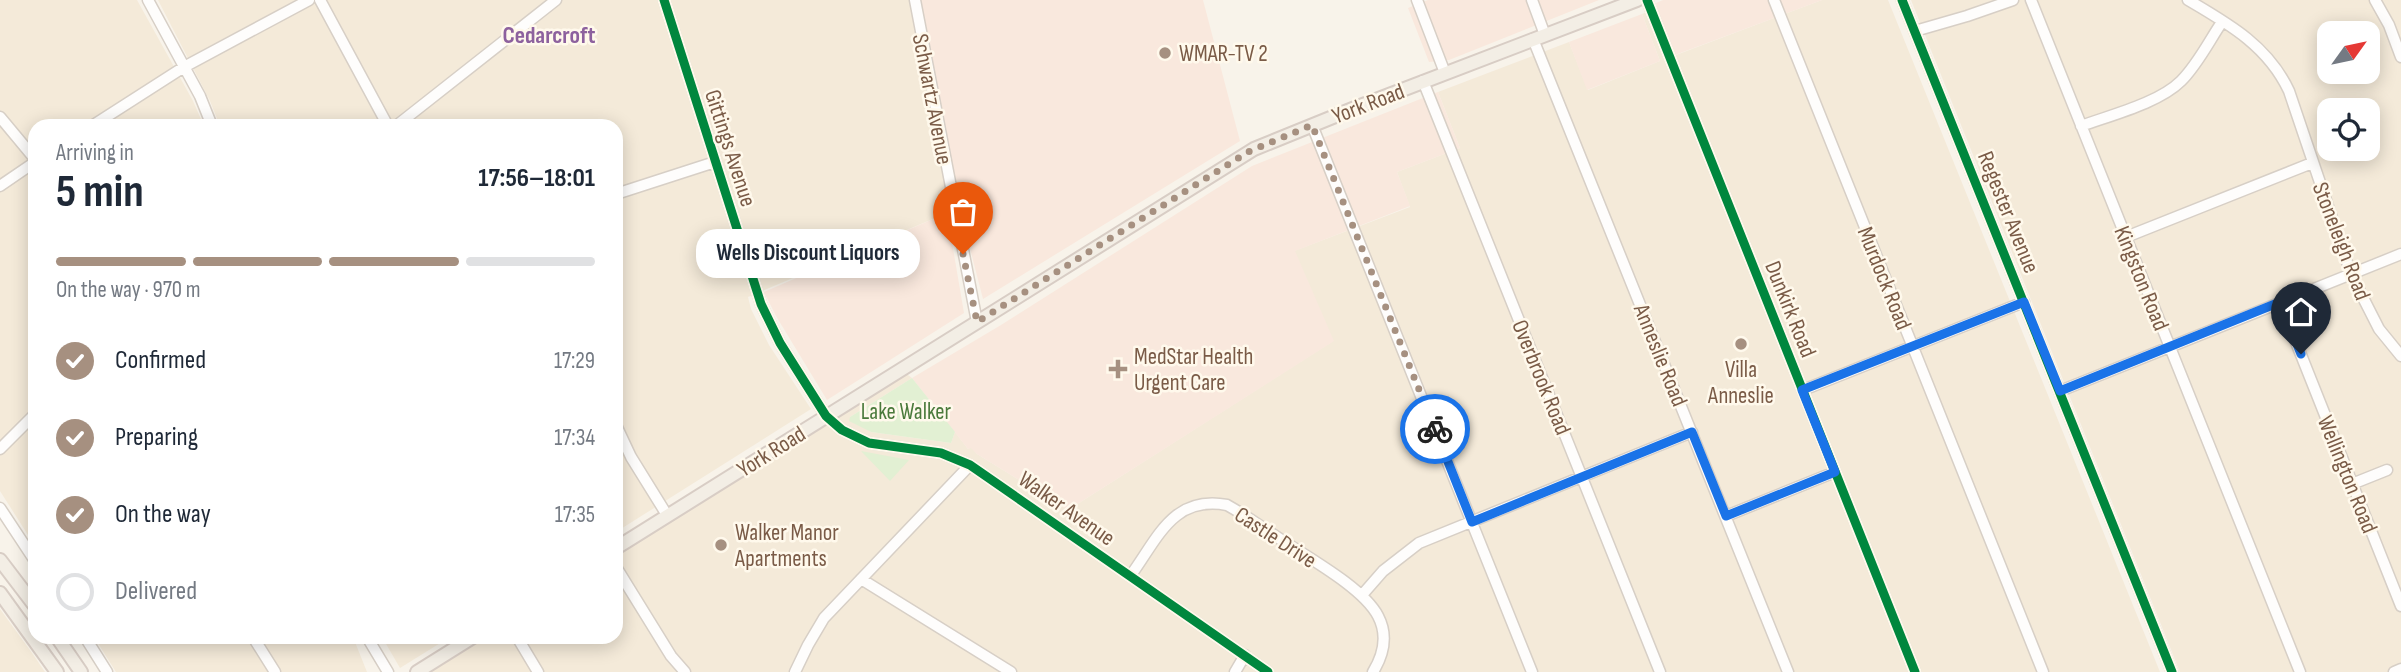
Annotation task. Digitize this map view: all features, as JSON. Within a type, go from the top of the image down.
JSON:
[{"type":"main road","name":"York Road","points":[[623,543],[1248,152],[1423,81],[1637,0]]},
{"type":"main road","points":[[0,560],[28,597]]},
{"type":"main road","points":[[0,593],[28,632]]},
{"type":"main road","points":[[37,644],[57,672]]},
{"type":"main road","points":[[62,644],[81,672]]},
{"type":"main road","points":[[417,672],[462,644]]},
{"type":"street","points":[[148,0],[209,119]]},
{"type":"street","points":[[103,119],[184,67],[309,0]]},
{"type":"street","points":[[320,0],[384,119]]},
{"type":"street","points":[[405,119],[556,0]]},
{"type":"street","name":"Gittings Avenue","points":[[664,0],[769,324],[826,416]]},
{"type":"street","name":"Schwartz Avenue","points":[[915,0],[977,322]]},
{"type":"street","points":[[1417,0],[1445,73]]},
{"type":"street","name":"Anneslie Road","points":[[1532,0],[1539,37],[1788,672]]},
{"type":"street","name":"Dunkirk Road","points":[[1647,0],[1915,672]]},
{"type":"street","name":"Murdock Road","points":[[1774,0],[2043,672]]},
{"type":"street","name":"Regester Avenue","points":[[1902,0],[2172,672]]},
{"type":"street","points":[[1915,31],[2013,0]]},
{"type":"street","name":"Kingston Road","points":[[2031,0],[2300,672]]},
{"type":"street","name":"Stoneleigh Road","points":[[2188,0],[2266,54],[2277,67],[2289,91],[2351,274],[2379,329],[2401,356]]},
{"type":"street","points":[[2375,0],[2389,25],[2401,57]]},
{"type":"street","points":[[2081,126],[2173,87],[2184,78],[2222,22]]},
{"type":"street","name":"Overbrook Road","points":[[1423,81],[1660,672]]},
{"type":"street","points":[[0,117],[28,152]]},
{"type":"street","points":[[1312,125],[1532,672]]},
{"type":"street","points":[[623,192],[715,162]]},
{"type":"street","points":[[2126,237],[2312,163]]},
{"type":"street","points":[[0,186],[28,166]]},
{"type":"street","points":[[2060,391],[2401,254]]},
{"type":"street","points":[[1802,390],[2024,302]]},
{"type":"street","name":"Wellington Road","points":[[2280,302],[2401,606]]},
{"type":"street","name":"Walker Avenue","points":[[826,416],[842,430],[862,440],[941,453],[970,465],[1268,672]]},
{"type":"street","points":[[0,449],[28,421]]},
{"type":"street","points":[[1373,672],[1381,656],[1384,634],[1379,617],[1368,600],[1362,596],[1383,571],[1413,547],[1692,432]]},
{"type":"street","points":[[623,440],[667,515]]},
{"type":"street","points":[[795,672],[819,625],[970,465]]},
{"type":"street","points":[[2352,484],[2387,470]]},
{"type":"street","points":[[1726,516],[1835,472]]},
{"type":"street","name":"Castle Drive","points":[[1131,575],[1174,516],[1186,507],[1213,502],[1227,505],[1241,513],[1362,596]]},
{"type":"street","points":[[0,508],[28,550]]},
{"type":"street","points":[[623,579],[671,656],[685,672]]},
{"type":"street","points":[[862,579],[1011,672]]},
{"type":"street","points":[[90,644],[107,672]]},
{"type":"street","points":[[257,644],[275,672]]},
{"type":"street","points":[[372,644],[388,672]]},
{"type":"street","points":[[521,644],[538,672]]},
{"type":"street","points":[[1235,672],[1245,655]]},
{"type":"street","points":[[2395,672],[2401,669]]},
{"type":"shaded area","points":[[0,0],[137,0],[201,119],[28,119],[28,535],[0,491]]},
{"type":"shaded area","points":[[158,0],[920,0],[965,229],[945,199],[947,213],[748,297],[769,345],[811,409],[623,528],[623,119],[217,119]]},
{"type":"shaded area","points":[[920,0],[1203,0],[1240,141],[983,299],[965,229]]},
{"type":"shaded area","points":[[1428,0],[1599,0],[1449,60],[1429,62],[1408,8]]},
{"type":"shaded area","points":[[1663,0],[1822,0],[1675,55],[1657,8],[1656,3]]},
{"type":"shaded area","points":[[1822,0],[1888,0],[2160,672],[420,672],[464,644],[623,644],[623,545],[900,369],[912,378],[850,417],[871,432],[951,443],[955,432],[968,449],[971,447],[977,454],[1068,510],[1333,341],[1294,251],[1410,207],[1397,172],[1460,148],[1438,92],[1569,42],[1588,90],[1660,61],[1642,14],[1657,8],[1676,55]]},
{"type":"shaded area","points":[[1911,0],[2401,0],[2401,672],[2180,672]]},
{"type":"shaded area","points":[[1642,14],[1660,61],[1587,90],[1569,42]]},
{"type":"shaded area","points":[[1438,92],[1460,148],[1397,172],[1410,206],[1295,251],[1334,341],[1068,510],[971,448],[968,449],[912,378],[1001,325],[1252,166]]},
{"type":"shaded area","points":[[947,213],[964,313],[827,400],[764,292]]},
{"type":"shaded area","points":[[0,609],[32,653],[45,672],[0,672]]},
{"type":"shaded area","points":[[98,644],[356,644],[367,672],[116,672]]},
{"type":"shaded area","points":[[386,644],[439,644],[400,668]]},
{"type":"green space","name":"Lake Walker","points":[[912,378],[955,432],[951,443],[871,432],[849,421],[850,417]]},
{"type":"green space","name":"Lake Walker","points":[[861,451],[909,460],[890,481]]},
{"type":"cycle path","points":[[664,0],[761,304],[780,343],[826,416],[842,430],[869,443],[941,453],[970,465],[1268,672]]},
{"type":"cycle path","points":[[1647,0],[1915,672]]},
{"type":"cycle path","points":[[1902,0],[2172,672]]},
{"type":"way so far","points":[[963,254],[977,322],[1248,152],[1312,125],[1435,429]]},
{"type":"place","name":"WMAR-TV 2","points":[[1165,53]]},
{"type":"place","name":"Wells Discount Liquors","points":[[963,254]]},
{"type":"place","name":"Villa Anneslie","points":[[1741,344]]},
{"type":"place","name":"MedStar Health Urgent Care","points":[[1118,369]]},
{"type":"place","name":"Walker Manor Apartments","points":[[721,545]]},
{"type":"district","name":"Cedarcroft","points":[[549,35]]},
{"type":"route","points":[[1435,429],[1472,522],[1692,432],[1726,516],[1835,472],[1802,390],[2024,302],[2060,391],[2280,302],[2301,354]]}]
